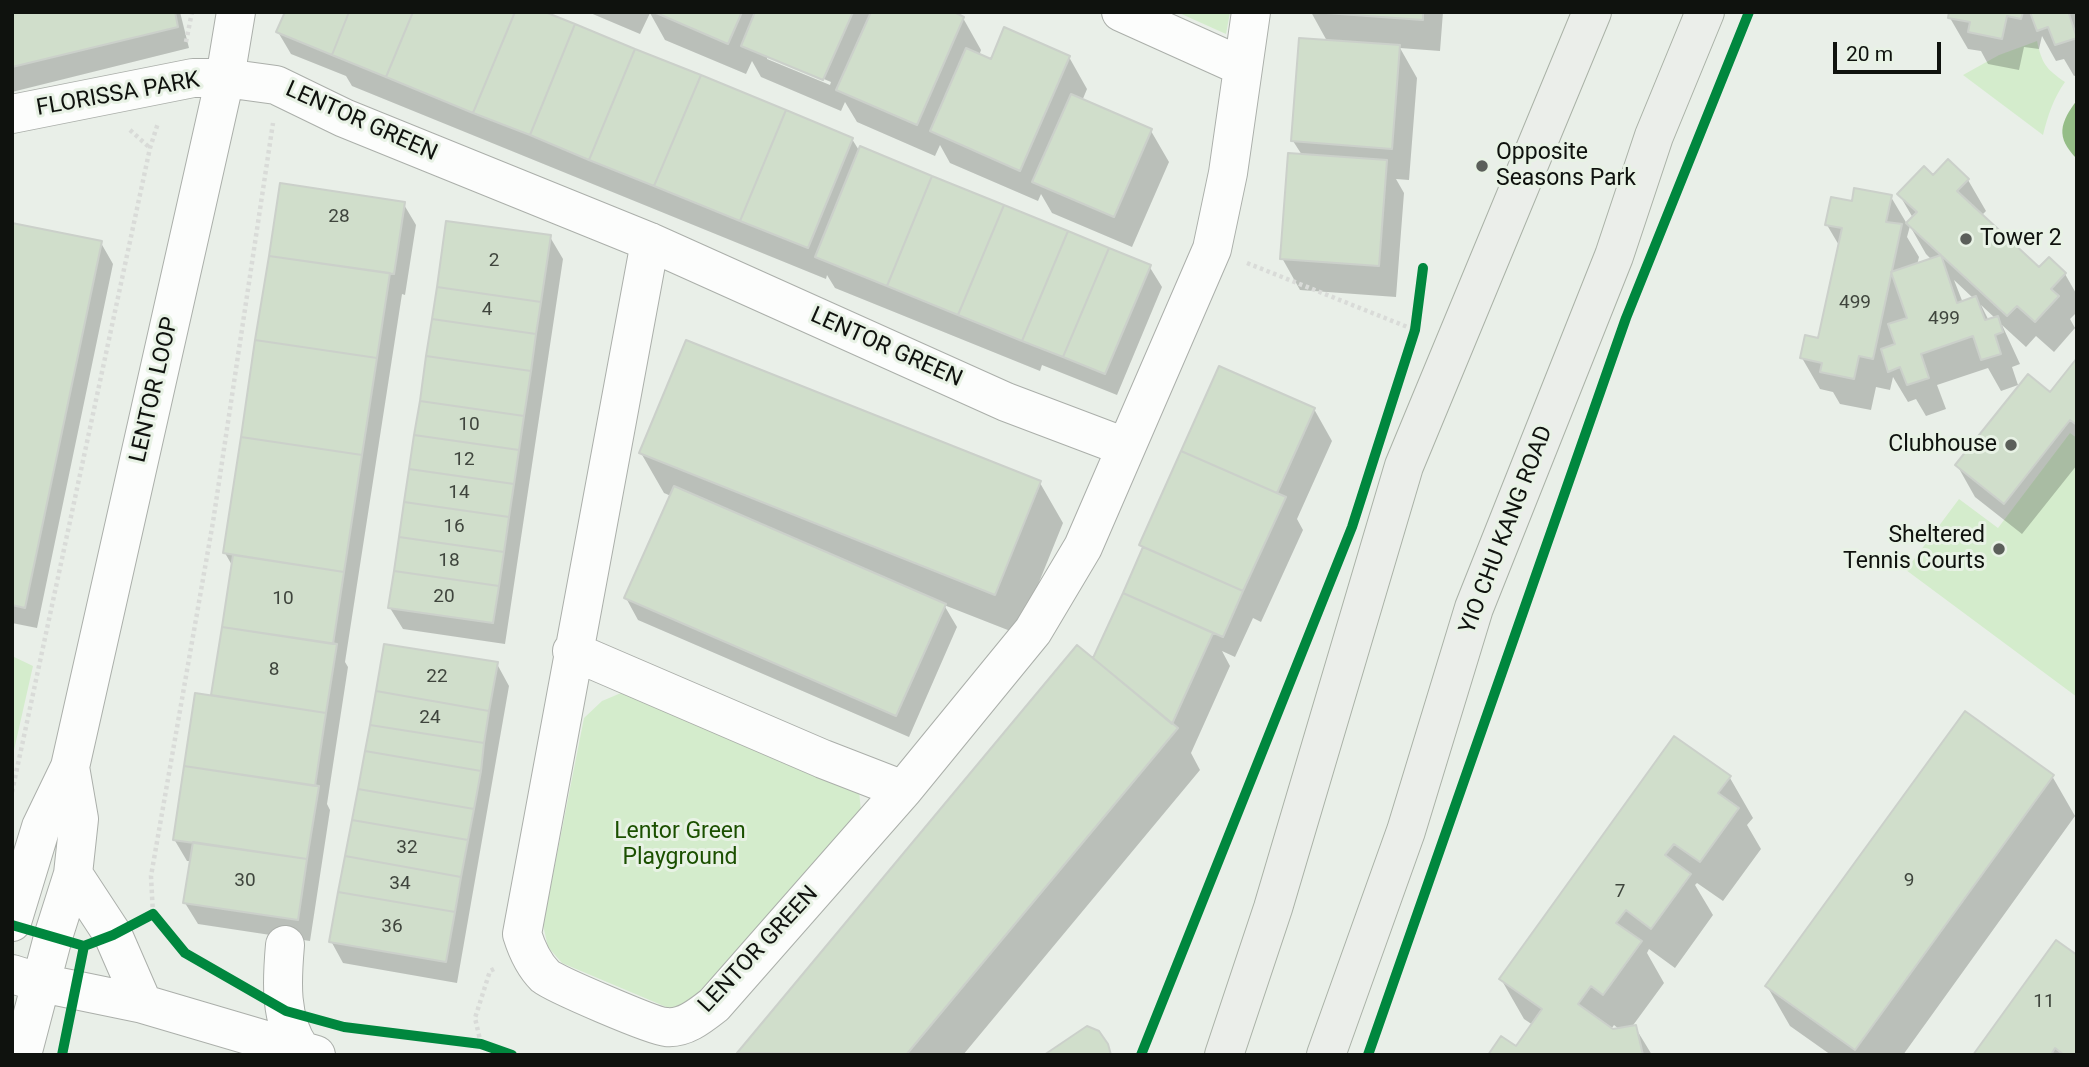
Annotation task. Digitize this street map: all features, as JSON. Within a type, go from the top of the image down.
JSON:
[{"type":"main road","points":[[1224,1055],[1273,908],[1404,466],[1592,12]]},
{"type":"main road","name":"YIO CHU KANG ROAD","points":[[1326,1055],[1406,831],[1474,608],[1610,268],[1654,136],[1705,12]]},
{"type":"street","name":"LENTOR LOOP","points":[[12,922],[41,827],[71,767],[225,78],[236,12]]},
{"type":"street","points":[[1121,12],[1243,67]]},
{"type":"street","name":"LENTOR GREEN","points":[[650,242],[572,652],[522,934],[531,959],[548,979],[636,1017],[667,1027],[682,1025],[713,1005],[903,790],[1033,631],[1083,547],[1212,249],[1228,173],[1251,12]]},
{"type":"street","name":"FLORISSA PARK","points":[[12,114],[178,79],[225,78]]},
{"type":"street","name":"LENTOR GREEN","points":[[225,78],[276,85],[344,118],[650,242],[1006,402],[1125,447]]},
{"type":"street","points":[[572,652],[823,759],[903,790]]},
{"type":"street","name":"LENTOR LOOP","points":[[22,1055],[27,978],[73,874],[79,818],[71,767]]},
{"type":"street","points":[[73,874],[113,935],[143,1004]]},
{"type":"street","points":[[285,944],[284,999],[292,1035],[309,1052]]},
{"type":"street","points":[[27,978],[189,1016],[309,1052]]},
{"type":"path","points":[[12,792],[150,148],[162,112],[178,79]]},
{"type":"path","points":[[161,924],[153,914],[151,876],[213,522],[275,108],[276,85]]},
{"type":"path","points":[[1212,249],[1415,330]]},
{"type":"path","points":[[1411,343],[1417,318]]},
{"type":"path","points":[[113,935],[153,914]]},
{"type":"path","points":[[486,1046],[475,1018],[490,971]]},
{"type":"path","points":[[467,1042],[486,1046]]},
{"type":"green space","points":[[1177,12],[1230,12],[1226,34]]},
{"type":"green space","points":[[2037,41],[2046,65],[2065,82],[2051,107],[2043,135],[1963,75],[1999,55]]},
{"type":"green space","name":"Sheltered Tennis Courts","points":[[2070,433],[2077,438],[2077,697],[1906,570],[1959,499],[1998,528]]},
{"type":"green space","points":[[12,656],[33,666],[12,759]]},
{"type":"green space","name":"Lentor Green Playground","points":[[621,693],[859,791],[861,811],[708,996],[671,1009],[562,963],[548,947],[543,925],[584,718],[602,701]]},
{"type":"shaded area","points":[[2077,100],[2077,159],[2065,144],[2062,130]]},
{"type":"building","points":[[12,12],[175,12],[178,27],[12,67]]},
{"type":"building","points":[[285,12],[349,12],[332,55],[276,32]]},
{"type":"building","points":[[349,12],[413,12],[386,77],[332,55]]},
{"type":"building","points":[[413,12],[515,12],[473,113],[386,77]]},
{"type":"building","points":[[515,12],[545,12],[575,24],[530,135],[473,113]]},
{"type":"building","points":[[654,12],[742,12],[728,44]]},
{"type":"building","points":[[755,12],[853,12],[823,80],[741,46]]},
{"type":"building","points":[[871,12],[954,12],[964,17],[917,125],[836,90]]},
{"type":"building","points":[[1313,12],[1423,12],[1423,20]]},
{"type":"building","points":[[1949,12],[2023,12],[2021,19],[2007,16],[2002,39],[1968,32],[1970,22],[1948,18]]},
{"type":"building","points":[[2030,12],[2073,12],[2069,14],[2077,38],[2055,45],[2048,27],[2037,31]]},
{"type":"building","points":[[575,24],[635,49],[589,160],[530,135]]},
{"type":"building","points":[[1004,27],[1070,56],[1020,171],[930,131],[966,48],[991,59]]},
{"type":"building","points":[[1299,38],[1400,45],[1392,149],[1291,141]]},
{"type":"building","points":[[635,49],[701,75],[654,186],[589,160]]},
{"type":"building","points":[[701,75],[786,110],[740,221],[654,186]]},
{"type":"building","points":[[1071,94],[1152,129],[1114,217],[1032,182]]},
{"type":"building","points":[[786,110],[853,138],[808,248],[740,221]]},
{"type":"building","points":[[860,146],[932,176],[887,286],[815,257]]},
{"type":"building","points":[[1288,153],[1387,160],[1379,266],[1280,259]]},
{"type":"building","name":"Tower 2","points":[[1948,159],[1969,179],[1957,191],[2039,267],[2049,257],[2066,273],[2051,289],[2059,296],[2035,322],[2017,306],[2007,316],[1906,223],[1917,212],[1897,194],[1924,166],[1933,175]]},
{"type":"building","points":[[932,176],[1004,205],[958,315],[887,286]]},
{"type":"building","points":[[280,183],[405,202],[394,274],[269,256]]},
{"type":"building","points":[[1854,188],[1892,195],[1886,222],[1902,224],[1873,359],[1859,356],[1854,379],[1820,372],[1822,363],[1800,358],[1805,335],[1818,338],[1842,228],[1825,225],[1831,197],[1852,201]]},
{"type":"building","points":[[1004,205],[1068,231],[1022,341],[958,315]]},
{"type":"building","points":[[446,221],[551,235],[541,302],[437,287]]},
{"type":"building","points":[[12,223],[102,241],[25,608],[12,605]]},
{"type":"building","points":[[1068,231],[1109,248],[1063,357],[1022,341]]},
{"type":"building","points":[[1109,248],[1151,265],[1105,374],[1063,357]]},
{"type":"building","name":"Tower 2","points":[[1941,255],[1957,303],[1976,296],[1985,320],[1998,316],[2003,332],[1995,335],[2001,354],[1981,360],[1973,336],[1921,354],[1929,378],[1907,385],[1900,367],[1888,372],[1881,349],[1895,344],[1888,324],[1907,318],[1891,272]]},
{"type":"building","points":[[269,256],[390,273],[377,358],[255,340]]},
{"type":"building","points":[[437,287],[541,302],[536,334],[432,319]]},
{"type":"building","points":[[432,319],[536,334],[531,371],[426,356]]},
{"type":"building","points":[[255,340],[377,358],[362,455],[241,437]]},
{"type":"building","points":[[686,340],[1041,481],[995,595],[639,453]]},
{"type":"building","points":[[426,356],[531,371],[524,416],[420,401]]},
{"type":"building","name":"Clubhouse","points":[[2077,358],[2077,425],[2070,420],[2004,504],[1955,465],[2028,374],[2050,392]]},
{"type":"building","points":[[1219,366],[1315,408],[1277,493],[1181,451]]},
{"type":"building","points":[[420,401],[524,416],[519,450],[414,435]]},
{"type":"building","points":[[414,435],[519,450],[514,484],[409,469]]},
{"type":"building","points":[[241,437],[362,455],[344,572],[223,553]]},
{"type":"building","points":[[1181,451],[1286,497],[1243,591],[1139,545]]},
{"type":"building","points":[[409,469],[514,484],[509,517],[404,502]]},
{"type":"building","points":[[674,486],[946,604],[896,716],[624,598]]},
{"type":"building","points":[[404,502],[509,517],[504,552],[399,537]]},
{"type":"building","points":[[399,537],[504,552],[499,586],[394,571]]},
{"type":"building","points":[[1143,547],[1243,591],[1223,637],[1123,593]]},
{"type":"building","points":[[233,555],[344,572],[333,644],[222,627]]},
{"type":"building","points":[[394,571],[499,586],[493,623],[388,608]]},
{"type":"building","points":[[1123,593],[1213,633],[1172,724],[1093,658]]},
{"type":"building","points":[[222,627],[337,644],[326,713],[211,695]]},
{"type":"building","points":[[384,644],[498,662],[489,711],[376,691]]},
{"type":"building","points":[[1077,645],[1178,728],[906,1055],[737,1053]]},
{"type":"building","points":[[376,691],[489,711],[484,743],[370,725]]},
{"type":"building","points":[[195,693],[326,713],[315,786],[184,766]]},
{"type":"building","points":[[1965,711],[2054,775],[1855,1050],[1765,986]]},
{"type":"building","points":[[370,725],[484,743],[481,771],[365,751]]},
{"type":"building","points":[[1674,736],[1731,776],[1718,793],[1739,808],[1700,862],[1674,844],[1665,855],[1691,874],[1651,929],[1626,910],[1616,923],[1642,941],[1603,995],[1591,986],[1578,1004],[1613,1029],[1636,1025],[1643,1055],[1488,1055],[1501,1036],[1516,1046],[1542,1009],[1499,979]]},
{"type":"building","points":[[365,751],[481,771],[474,809],[358,789]]},
{"type":"building","points":[[184,766],[319,786],[307,859],[173,840]]},
{"type":"building","points":[[358,789],[474,809],[468,840],[352,820]]},
{"type":"building","points":[[352,820],[468,840],[461,877],[345,856]]},
{"type":"building","points":[[193,842],[307,859],[298,920],[183,903]]},
{"type":"building","points":[[345,856],[461,877],[455,912],[338,892]]},
{"type":"building","points":[[338,892],[455,912],[446,962],[329,942]]},
{"type":"building","points":[[2056,940],[2077,955],[2077,1055],[2064,1055],[2055,1048],[2051,1055],[1973,1055]]},
{"type":"building","points":[[1087,1026],[1099,1031],[1108,1044],[1111,1055],[1044,1055]]},
{"type":"cycle path","points":[[1368,1055],[1626,318],[1749,12]]},
{"type":"cycle path","points":[[1141,1055],[1352,527],[1415,330],[1423,268]]},
{"type":"cycle path","points":[[12,925],[84,946],[113,935],[153,914],[185,953],[286,1011],[344,1027],[481,1044],[512,1055]]},
{"type":"cycle path","points":[[62,1055],[84,946]]},
{"type":"place","name":"Opposite Seasons Park","points":[[1482,166]]},
{"type":"place","name":"Tower 2","points":[[1966,239]]},
{"type":"place","name":"Clubhouse","points":[[2011,445]]},
{"type":"place","name":"Sheltered Tennis Courts","points":[[1999,549]]}]
